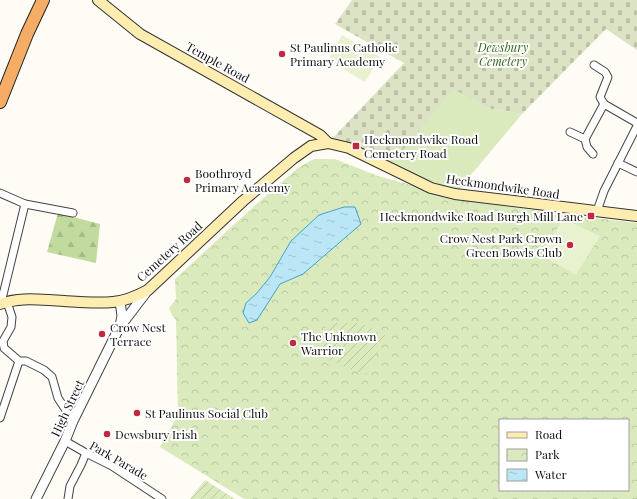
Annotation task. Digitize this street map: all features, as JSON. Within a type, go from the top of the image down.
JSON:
[{"type":"highway","points":[[0,100],[27,34],[43,0]]},
{"type":"main road","name":"Temple Road","points":[[98,0],[140,34],[320,135],[328,143]]},
{"type":"main road","name":"Heckmondwike Road","points":[[328,143],[349,148],[432,188],[455,194],[637,216]]},
{"type":"main road","name":"Cemetery Road","points":[[3,303],[26,299],[113,302],[129,299],[148,290],[243,201],[294,158],[311,146],[328,143]]},
{"type":"street","points":[[594,65],[605,72],[608,77],[600,97],[604,104],[637,124],[604,191],[597,211]]},
{"type":"street","points":[[593,154],[587,148],[585,139],[604,104]]},
{"type":"street","points":[[570,132],[585,139]]},
{"type":"street","points":[[618,163],[637,172]]},
{"type":"street","points":[[0,193],[25,204],[73,213]]},
{"type":"street","points":[[25,204],[3,303],[12,317],[11,327],[3,341],[2,349],[19,361],[26,361],[34,364],[52,377],[58,398],[73,421]]},
{"type":"street","name":"High Street","points":[[36,499],[119,328],[148,290]]},
{"type":"street","name":"High Street","points":[[119,328],[122,316],[120,301]]},
{"type":"street","points":[[0,418],[19,361]]},
{"type":"street","name":"Park Parade","points":[[65,441],[112,466],[162,499]]},
{"type":"street","points":[[68,499],[70,486],[86,453]]},
{"type":"green space","name":"Dewsbury Cemetery","points":[[352,0],[637,0],[637,50],[606,29],[522,114],[487,108],[454,89],[388,168],[328,143],[404,63],[335,24]]},
{"type":"green space","points":[[342,35],[380,57],[365,82],[328,60]]},
{"type":"green space","points":[[454,88],[487,108],[522,114],[455,194],[388,168]]},
{"type":"green space","points":[[314,159],[335,159],[378,176],[465,200],[552,213],[637,223],[637,499],[244,499],[160,447],[178,415],[176,320],[169,308],[176,299],[175,279],[299,167]]},
{"type":"green space","points":[[58,213],[100,224],[96,263],[47,252]]},
{"type":"green space","name":"Crow Nest Park Crown Green Bowls Club","points":[[563,219],[600,236],[576,275],[541,255]]},
{"type":"green space","points":[[327,323],[361,323],[386,336],[366,375],[313,354]]},
{"type":"green space","points":[[205,480],[235,499],[190,499]]},
{"type":"water","points":[[344,207],[355,207],[361,224],[303,274],[280,284],[257,320],[249,323],[243,313],[246,303],[256,294],[270,277],[291,241],[319,215]]},
{"type":"place","name":"St Paulinus Catholic Primary Academy","points":[[282,54]]},
{"type":"place","name":"Heckmondwike Road Cemetery Road","points":[[356,146]]},
{"type":"place","name":"Boothroyd Primary Academy","points":[[187,180]]},
{"type":"place","name":"Heckmondwike Road Burgh Mill Lane","points":[[591,216]]},
{"type":"place","name":"Crow Nest Park Crown Green Bowls Club","points":[[570,245]]},
{"type":"place","name":"Crow Nest Terrace","points":[[102,334]]},
{"type":"place","name":"The Unknown Warrior","points":[[293,343]]},
{"type":"place","name":"St Paulinus Social Club","points":[[137,413]]},
{"type":"place","name":"Dewsbury Irish","points":[[107,434]]}]
